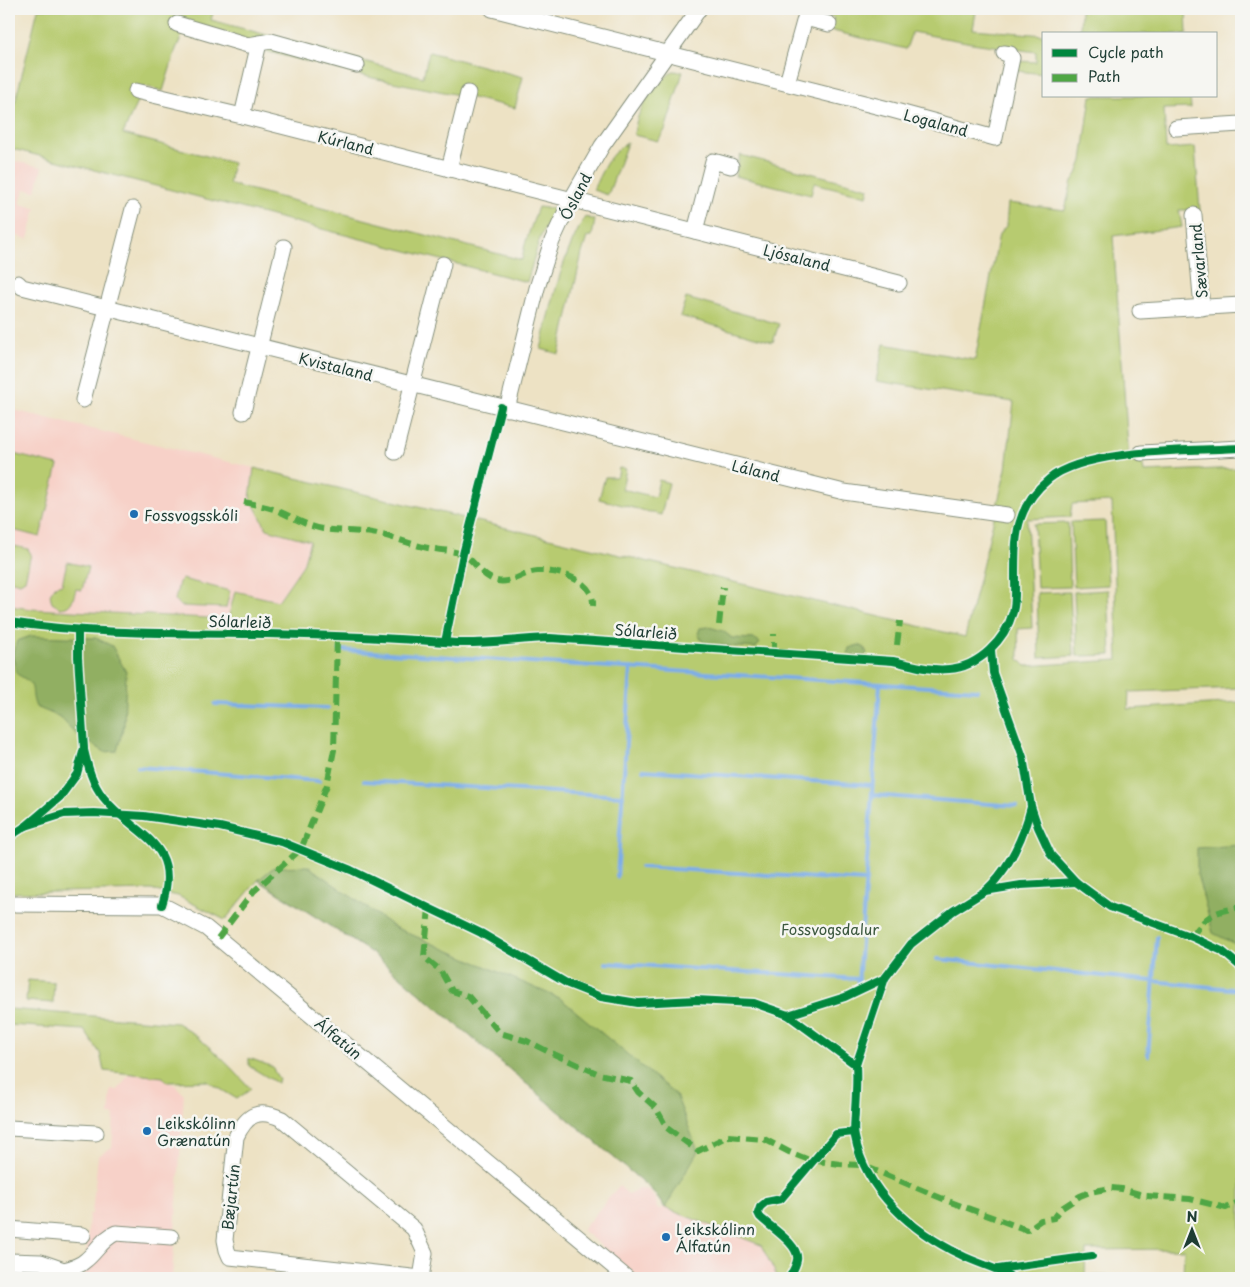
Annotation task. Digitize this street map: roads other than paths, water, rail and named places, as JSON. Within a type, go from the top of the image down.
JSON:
[{"type":"street","name":"Logaland","points":[[492,9],[787,83],[995,138],[1012,58],[1010,54],[1004,53]]},
{"type":"street","name":"Ósland","points":[[507,409],[537,288],[552,241],[571,200],[602,146],[699,9]]},
{"type":"street","points":[[787,83],[804,18],[829,24]]},
{"type":"street","points":[[177,24],[248,45],[271,41],[357,65]]},
{"type":"street","points":[[242,116],[259,43]]},
{"type":"street","name":"Kúrland","points":[[136,91],[242,116],[571,200]]},
{"type":"street","points":[[449,169],[468,93]]},
{"type":"street","points":[[1176,128],[1241,124]]},
{"type":"street","points":[[695,231],[713,161],[731,166]]},
{"type":"street","name":"Ljósaland","points":[[571,200],[899,283]]},
{"type":"street","points":[[83,400],[133,210]]},
{"type":"street","name":"Sævarland","points":[[1194,215],[1202,308]]},
{"type":"street","points":[[243,412],[284,247]]},
{"type":"street","points":[[396,452],[443,264]]},
{"type":"street","name":"Kvistaland","points":[[18,283],[22,287],[507,409]]},
{"type":"street","name":"Sævarland","points":[[1140,311],[1241,305]]},
{"type":"street","name":"Láland","points":[[507,409],[844,492],[1007,516]]},
{"type":"street","points":[[1141,453],[1241,448]]},
{"type":"street","name":"Álfatún","points":[[9,904],[162,904],[206,928],[628,1278]]},
{"type":"street","name":"Bæjartún","points":[[269,1112],[282,1118],[407,1222],[414,1229],[425,1253],[421,1278],[230,1257],[225,1240],[236,1137],[241,1125],[254,1114],[269,1112]]},
{"type":"street","points":[[9,1128],[96,1133]]},
{"type":"street","points":[[9,1229],[83,1235]]},
{"type":"street","points":[[9,1261],[41,1262],[66,1274],[87,1260],[109,1236],[116,1233],[170,1237]]},
{"type":"waterway","points":[[340,650],[977,690]]},
{"type":"waterway","points":[[617,877],[631,668]]},
{"type":"waterway","points":[[858,984],[880,684]]},
{"type":"waterway","points":[[215,704],[328,708]]},
{"type":"waterway","points":[[138,767],[319,781]]},
{"type":"waterway","points":[[643,770],[872,785]]},
{"type":"waterway","points":[[364,781],[623,796]]},
{"type":"waterway","points":[[872,795],[1017,806]]},
{"type":"waterway","points":[[640,867],[866,881]]},
{"type":"waterway","points":[[1148,1056],[1157,937]]},
{"type":"waterway","points":[[937,959],[1241,990]]},
{"type":"waterway","points":[[605,963],[859,979]]},
{"type":"place","name":"Fossvogsskóli","points":[[134,514]]},
{"type":"place","name":"Leikskólinn Grænatún","points":[[147,1131]]},
{"type":"place","name":"Leikskólinn Álfatún","points":[[666,1237]]},
{"type":"park label","name":"Fossvogsdalur","points":[[830,928]]}]
